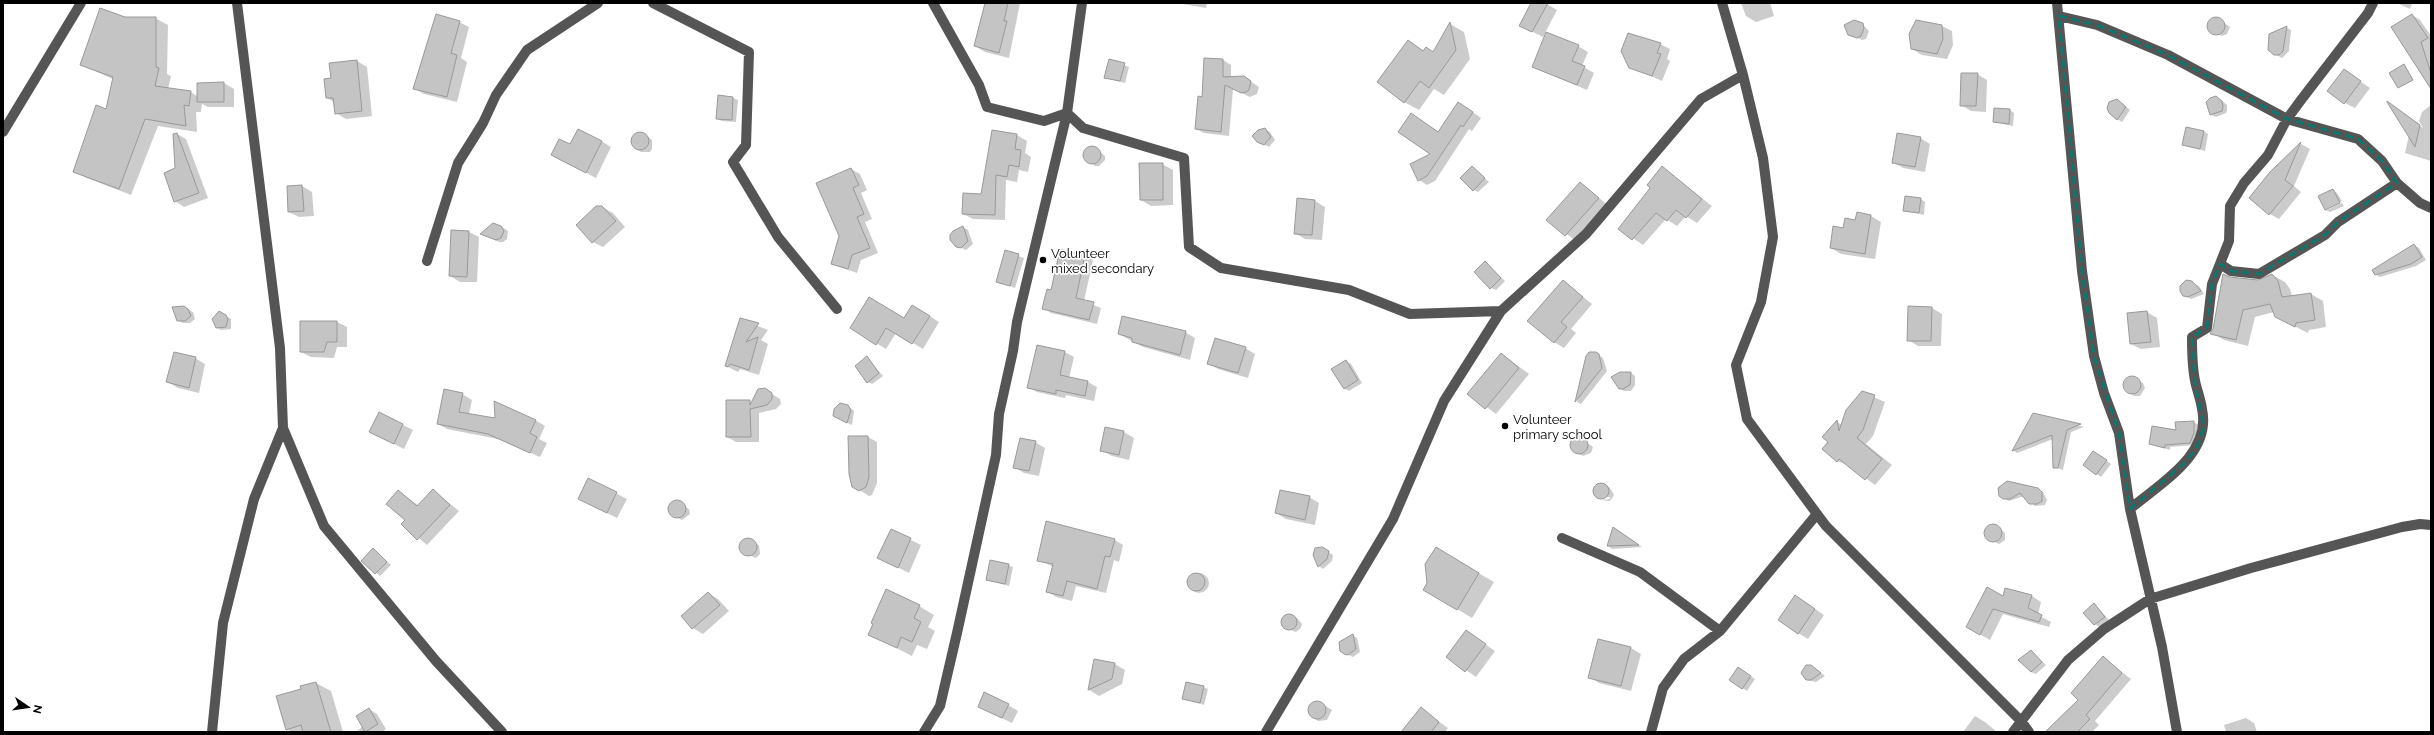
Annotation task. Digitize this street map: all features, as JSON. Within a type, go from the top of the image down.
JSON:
[{"type":"street","points":[[3,132],[81,3]]},
{"type":"street","points":[[237,3],[280,348],[283,428],[324,526],[436,661],[502,732]]},
{"type":"street","points":[[581,3],[595,4]]},
{"type":"street","points":[[653,3],[749,52],[746,145],[733,162],[778,237],[837,308]]},
{"type":"street","points":[[933,3],[979,85],[987,107],[1044,120],[1067,113]]},
{"type":"street","points":[[924,732],[940,706],[996,455],[999,414],[1013,351],[1016,322],[1067,113],[1082,3]]},
{"type":"street","points":[[1722,3],[1743,75],[1763,158],[1774,237],[1761,302],[1736,365],[1747,419],[1826,526],[2021,721],[2029,732]]},
{"type":"street","points":[[2057,3],[2082,271],[2092,341],[2104,393],[2119,433],[2130,509],[2162,647],[2177,732]]},
{"type":"street","points":[[2130,509],[2186,462],[2197,447],[2204,427],[2203,410],[2195,384],[2192,337],[2207,328],[2212,284],[2230,241],[2230,206],[2244,183],[2268,155],[2287,119],[2368,13],[2373,3]]},
{"type":"street","points":[[427,261],[458,163],[483,123],[496,95],[527,50],[595,4]]},
{"type":"street","points":[[2059,16],[2097,25],[2168,54],[2287,119],[2358,138],[2382,161],[2396,183],[2420,203],[2431,208]]},
{"type":"street","points":[[1266,732],[1393,519],[1444,401],[1501,311],[1586,234],[1665,139],[1701,99],[1743,75]]},
{"type":"street","points":[[1067,113],[1083,128],[1184,158],[1189,247],[1221,268],[1349,290],[1410,314],[1501,311]]},
{"type":"street","points":[[2220,264],[2231,271],[2259,274],[2325,235],[2338,222],[2396,183]]},
{"type":"street","points":[[212,732],[223,623],[254,499],[283,428]]},
{"type":"street","points":[[1651,732],[1663,688],[1684,659],[1720,631],[1816,514]]},
{"type":"street","points":[[2013,732],[2068,660],[2104,629],[2150,599],[2251,568],[2402,527],[2420,524],[2431,525]]},
{"type":"street","points":[[1562,538],[1640,572],[1720,631]]},
{"type":"highlighted area","points":[[2059,16],[2097,25],[2168,55],[2287,119],[2358,139],[2382,161],[2397,183],[2338,222],[2325,235],[2259,274],[2231,271],[2220,264],[2212,284],[2207,328],[2192,337],[2195,384],[2204,427],[2197,447],[2186,462],[2130,509],[2119,433],[2094,356],[2082,271]]},
{"type":"building","points":[[985,3],[1008,3],[1004,21],[1007,21],[999,53],[974,46]]},
{"type":"building","points":[[1531,3],[1548,3],[1532,32],[1519,26]]},
{"type":"building","points":[[100,8],[125,17],[156,17],[156,67],[159,68],[155,86],[191,91],[189,106],[184,105],[186,126],[145,119],[119,189],[73,172],[96,105],[106,109],[113,77],[80,65]]},
{"type":"building","points":[[436,14],[460,21],[451,53],[457,55],[447,97],[413,89]]},
{"type":"building","points":[[2412,14],[2428,38],[2421,42],[2431,73],[2431,89],[2391,27]]},
{"type":"building","points":[[2216,17],[2222,20],[2225,26],[2222,32],[2216,35],[2210,32],[2207,26],[2210,20]]},
{"type":"building","points":[[1854,20],[1863,23],[1864,28],[1861,36],[1857,38],[1848,35],[1844,25]]},
{"type":"building","points":[[1916,20],[1942,25],[1943,39],[1937,54],[1911,49],[1909,34]]},
{"type":"building","points":[[1450,22],[1456,50],[1429,88],[1420,81],[1404,103],[1377,82],[1408,40],[1423,51],[1426,47],[1433,52]]},
{"type":"building","points":[[2287,26],[2283,51],[2279,55],[2274,55],[2268,50],[2269,34]]},
{"type":"building","points":[[1546,32],[1579,45],[1572,61],[1585,66],[1577,85],[1532,67]]},
{"type":"building","points":[[1628,33],[1661,43],[1657,53],[1661,54],[1652,76],[1629,68],[1621,51]]},
{"type":"building","points":[[1204,58],[1223,59],[1223,77],[1244,76],[1251,81],[1249,90],[1241,93],[1225,85],[1221,132],[1195,129],[1198,96],[1202,97]]},
{"type":"building","points":[[1109,59],[1125,63],[1120,81],[1104,78]]},
{"type":"building","points":[[357,60],[362,111],[335,114],[333,98],[326,98],[324,79],[331,78],[329,63]]},
{"type":"building","points":[[2404,64],[2413,80],[2398,88],[2389,73]]},
{"type":"building","points":[[2344,69],[2361,81],[2344,104],[2327,91]]},
{"type":"building","points":[[1961,73],[1978,73],[1976,106],[1960,106]]},
{"type":"building","points":[[224,82],[224,102],[197,102],[197,83]]},
{"type":"building","points":[[718,95],[733,97],[732,120],[716,119]]},
{"type":"building","points":[[2216,96],[2222,101],[2222,111],[2210,115],[2206,102],[2210,98]]},
{"type":"building","points":[[2117,99],[2126,107],[2117,120],[2109,113],[2107,108],[2109,102]]},
{"type":"building","points":[[1458,102],[1473,112],[1463,127],[1461,125],[1427,176],[1418,181],[1410,164],[1430,154],[1398,132],[1411,113],[1438,132]]},
{"type":"building","points":[[2387,102],[2420,125],[2415,147]]},
{"type":"building","points":[[1994,108],[2010,109],[2009,124],[1993,122]]},
{"type":"building","points":[[2186,127],[2204,131],[2200,149],[2182,145]]},
{"type":"building","points":[[1265,128],[1271,137],[1264,145],[1257,142],[1252,136],[1258,130]]},
{"type":"building","points":[[578,129],[602,141],[586,173],[551,155],[559,139],[570,144]]},
{"type":"building","points":[[992,130],[1017,134],[1015,149],[1021,150],[1019,167],[1009,165],[1007,177],[996,175],[995,215],[962,214],[963,193],[981,194]]},
{"type":"building","points":[[640,132],[644,133],[648,137],[648,145],[644,149],[640,150],[636,149],[632,145],[631,141],[632,137],[636,133]]},
{"type":"building","points":[[177,133],[199,193],[174,202],[164,173],[175,168],[173,134]]},
{"type":"building","points":[[1897,133],[1921,137],[1915,167],[1892,163]]},
{"type":"building","points":[[2301,142],[2285,180],[2293,186],[2269,215],[2249,198],[2270,172]]},
{"type":"building","points":[[1092,146],[1098,149],[1101,155],[1098,161],[1092,164],[1086,161],[1083,155],[1086,149]]},
{"type":"building","points":[[1139,163],[1163,163],[1163,200],[1140,200]]},
{"type":"building","points":[[1472,166],[1485,178],[1473,191],[1460,178]]},
{"type":"building","points":[[1662,166],[1702,199],[1686,218],[1676,210],[1667,221],[1656,213],[1632,240],[1618,229],[1650,188],[1647,185]]},
{"type":"building","points":[[851,168],[859,185],[853,188],[864,214],[857,217],[870,248],[852,255],[848,269],[831,264],[839,236],[816,183]]},
{"type":"building","points":[[1580,182],[1599,198],[1565,236],[1546,220]]},
{"type":"building","points":[[302,185],[304,211],[288,212],[287,186]]},
{"type":"building","points":[[2333,189],[2340,203],[2325,210],[2318,196]]},
{"type":"building","points":[[1905,196],[1921,198],[1919,213],[1903,211]]},
{"type":"building","points":[[1297,198],[1315,200],[1312,235],[1294,234]]},
{"type":"building","points":[[596,206],[602,206],[616,221],[592,243],[576,225]]},
{"type":"building","points":[[1857,212],[1871,215],[1865,254],[1830,248],[1833,226],[1843,228],[1845,218],[1855,220]]},
{"type":"building","points":[[493,223],[501,226],[504,231],[501,238],[496,240],[480,234]]},
{"type":"building","points":[[963,226],[968,241],[961,248],[956,247],[950,240],[950,235],[953,231]]},
{"type":"building","points":[[451,230],[469,231],[467,277],[449,276]]},
{"type":"building","points":[[2414,244],[2422,257],[2411,264],[2375,275],[2372,270]]},
{"type":"building","points":[[1060,249],[1085,255],[1076,298],[1094,302],[1089,320],[1042,309],[1047,289],[1051,290]]},
{"type":"building","points":[[1005,250],[1019,254],[1010,286],[996,282]]},
{"type":"building","points":[[1485,261],[1501,278],[1490,289],[1474,272]]},
{"type":"building","points":[[2223,274],[2230,277],[2258,280],[2272,274],[2278,281],[2282,297],[2311,293],[2315,320],[2296,323],[2295,327],[2275,317],[2270,304],[2243,310],[2236,340],[2210,334],[2213,329]]},
{"type":"building","points":[[1563,280],[1583,297],[1561,322],[1567,327],[1554,343],[1527,321]]},
{"type":"building","points":[[2186,280],[2192,281],[2201,291],[2188,297],[2183,296],[2180,291],[2180,286]]},
{"type":"building","points":[[869,297],[904,318],[912,305],[930,316],[912,344],[886,328],[876,345],[850,328]]},
{"type":"building","points":[[184,306],[188,309],[191,316],[185,321],[177,321],[172,307]]},
{"type":"building","points":[[1908,306],[1932,307],[1931,341],[1907,341]]},
{"type":"building","points":[[219,311],[226,315],[228,319],[226,327],[216,328],[212,319]]},
{"type":"building","points":[[2147,311],[2151,342],[2130,344],[2127,313]]},
{"type":"building","points":[[1122,316],[1186,331],[1180,355],[1132,342],[1132,338],[1118,334]]},
{"type":"building","points":[[740,318],[759,323],[746,342],[758,337],[749,370],[730,364],[728,367],[725,366]]},
{"type":"building","points":[[300,321],[337,321],[337,342],[327,342],[324,352],[300,352]]},
{"type":"building","points":[[1215,338],[1246,347],[1238,373],[1207,364]]},
{"type":"building","points":[[1037,345],[1065,351],[1060,375],[1088,381],[1085,396],[1056,390],[1056,394],[1027,388]]},
{"type":"building","points":[[174,352],[196,357],[189,388],[166,382]]},
{"type":"building","points":[[1589,352],[1596,352],[1599,354],[1602,368],[1575,402],[1586,356]]},
{"type":"building","points":[[1501,353],[1519,368],[1485,409],[1467,394]]},
{"type":"building","points":[[867,356],[879,373],[867,383],[855,366]]},
{"type":"building","points":[[1346,360],[1358,380],[1344,389],[1331,369]]},
{"type":"building","points":[[1620,372],[1631,372],[1630,385],[1623,389],[1619,389],[1611,377]]},
{"type":"building","points":[[2132,376],[2138,379],[2141,385],[2138,391],[2132,394],[2126,391],[2123,385],[2126,379]]},
{"type":"building","points":[[765,388],[772,393],[772,399],[767,405],[750,409],[751,437],[726,437],[726,400],[750,400],[750,405],[758,389]]},
{"type":"building","points":[[444,389],[463,393],[459,412],[495,418],[494,401],[536,420],[530,433],[537,437],[530,453],[488,434],[437,424]]},
{"type":"building","points":[[1862,391],[1875,395],[1863,430],[1857,438],[1882,459],[1865,480],[1839,459],[1837,462],[1822,449],[1828,442],[1822,437],[1837,420],[1839,431],[1846,410]]},
{"type":"building","points":[[840,403],[848,405],[851,410],[847,423],[833,416],[834,409]]},
{"type":"building","points":[[379,412],[403,424],[394,444],[369,432]]},
{"type":"building","points":[[2033,413],[2081,424],[2067,430],[2058,468],[2053,468],[2052,435],[2012,451]]},
{"type":"building","points":[[2194,421],[2194,433],[2190,443],[2165,445],[2165,448],[2149,444],[2152,426],[2176,430],[2175,422]]},
{"type":"building","points":[[1105,427],[1124,431],[1119,455],[1100,451]]},
{"type":"building","points":[[848,436],[868,436],[869,477],[866,487],[859,491],[852,487],[849,474]]},
{"type":"building","points":[[1579,436],[1585,439],[1588,445],[1585,451],[1579,454],[1573,451],[1570,445],[1573,439]]},
{"type":"building","points":[[1020,438],[1036,441],[1029,471],[1013,468]]},
{"type":"building","points":[[2093,451],[2107,460],[2096,475],[2083,465]]},
{"type":"building","points":[[588,478],[617,492],[607,513],[578,499]]},
{"type":"building","points":[[2007,481],[2038,488],[2042,492],[2042,501],[2037,504],[2029,504],[2020,493],[2010,499],[2003,499],[1999,496],[1998,488]]},
{"type":"building","points":[[1601,483],[1607,485],[1609,491],[1607,497],[1601,499],[1595,497],[1593,491],[1595,485]]},
{"type":"building","points":[[433,489],[450,505],[417,540],[401,524],[405,520],[386,504],[398,490],[417,506]]},
{"type":"building","points":[[1280,490],[1310,496],[1305,520],[1275,513]]},
{"type":"building","points":[[677,500],[683,503],[686,509],[683,515],[677,518],[671,515],[668,509],[671,503]]},
{"type":"building","points":[[1046,521],[1115,539],[1110,557],[1105,556],[1097,589],[1067,581],[1063,596],[1046,592],[1053,564],[1037,561]]},
{"type":"building","points":[[1993,524],[1999,527],[2002,533],[1999,539],[1993,542],[1987,539],[1984,533],[1987,527]]},
{"type":"building","points":[[1613,527],[1639,545],[1607,546]]},
{"type":"building","points":[[891,529],[911,538],[898,568],[877,558]]},
{"type":"building","points":[[748,538],[754,541],[757,547],[754,553],[748,556],[742,553],[739,547],[742,541]]},
{"type":"building","points":[[1322,547],[1329,551],[1327,559],[1318,567],[1313,555],[1315,548]]},
{"type":"building","points":[[1436,547],[1479,573],[1457,610],[1423,590],[1427,583],[1425,564]]},
{"type":"building","points":[[373,548],[387,562],[375,574],[361,561]]},
{"type":"building","points":[[990,560],[1009,564],[1005,584],[986,580]]},
{"type":"building","points":[[1192,573],[1200,573],[1205,578],[1203,589],[1200,591],[1192,591],[1187,586],[1187,578]]},
{"type":"building","points":[[1987,587],[2003,596],[2005,588],[2032,595],[2028,608],[2042,615],[2039,622],[1993,609],[1980,635],[1966,627]]},
{"type":"building","points":[[886,589],[920,605],[914,618],[921,622],[912,642],[901,637],[897,648],[868,635],[873,624],[871,623]]},
{"type":"building","points":[[708,592],[720,605],[692,629],[681,616]]},
{"type":"building","points":[[1795,595],[1815,609],[1798,634],[1778,620]]},
{"type":"building","points":[[2094,603],[2105,617],[2094,625],[2083,613]]},
{"type":"building","points":[[1289,614],[1295,616],[1297,622],[1295,628],[1289,630],[1283,628],[1281,622],[1283,616]]},
{"type":"building","points":[[1466,630],[1486,644],[1465,672],[1446,657]]},
{"type":"building","points":[[1353,634],[1356,649],[1348,655],[1344,654],[1340,651],[1339,642]]},
{"type":"building","points":[[1598,639],[1631,647],[1621,686],[1588,678]]},
{"type":"building","points":[[2031,650],[2042,662],[2031,672],[2018,660]]},
{"type":"building","points":[[2103,656],[2122,673],[2086,715],[2090,719],[2077,732],[2045,732],[2078,700],[2071,693]]},
{"type":"building","points":[[1094,659],[1115,663],[1112,679],[1088,690]]},
{"type":"building","points":[[1806,665],[1811,665],[1821,673],[1811,680],[1806,680],[1801,673]]},
{"type":"building","points":[[1738,667],[1751,676],[1742,689],[1729,680]]},
{"type":"building","points":[[316,682],[331,732],[303,732],[301,725],[286,730],[276,696],[301,689],[300,686]]},
{"type":"building","points":[[1186,682],[1204,686],[1200,703],[1182,699]]},
{"type":"building","points":[[984,692],[1009,704],[1002,718],[978,707]]},
{"type":"building","points":[[1313,701],[1321,701],[1326,706],[1324,717],[1321,719],[1313,719],[1308,714],[1308,706]]},
{"type":"building","points":[[1421,707],[1439,722],[1431,732],[1401,732]]},
{"type":"building","points":[[369,708],[378,724],[365,732],[356,716]]},
{"type":"place","name":"Volunteer mixed secondary","points":[[1043,260]]},
{"type":"place","name":"Volunteer primary school","points":[[1505,426]]}]
